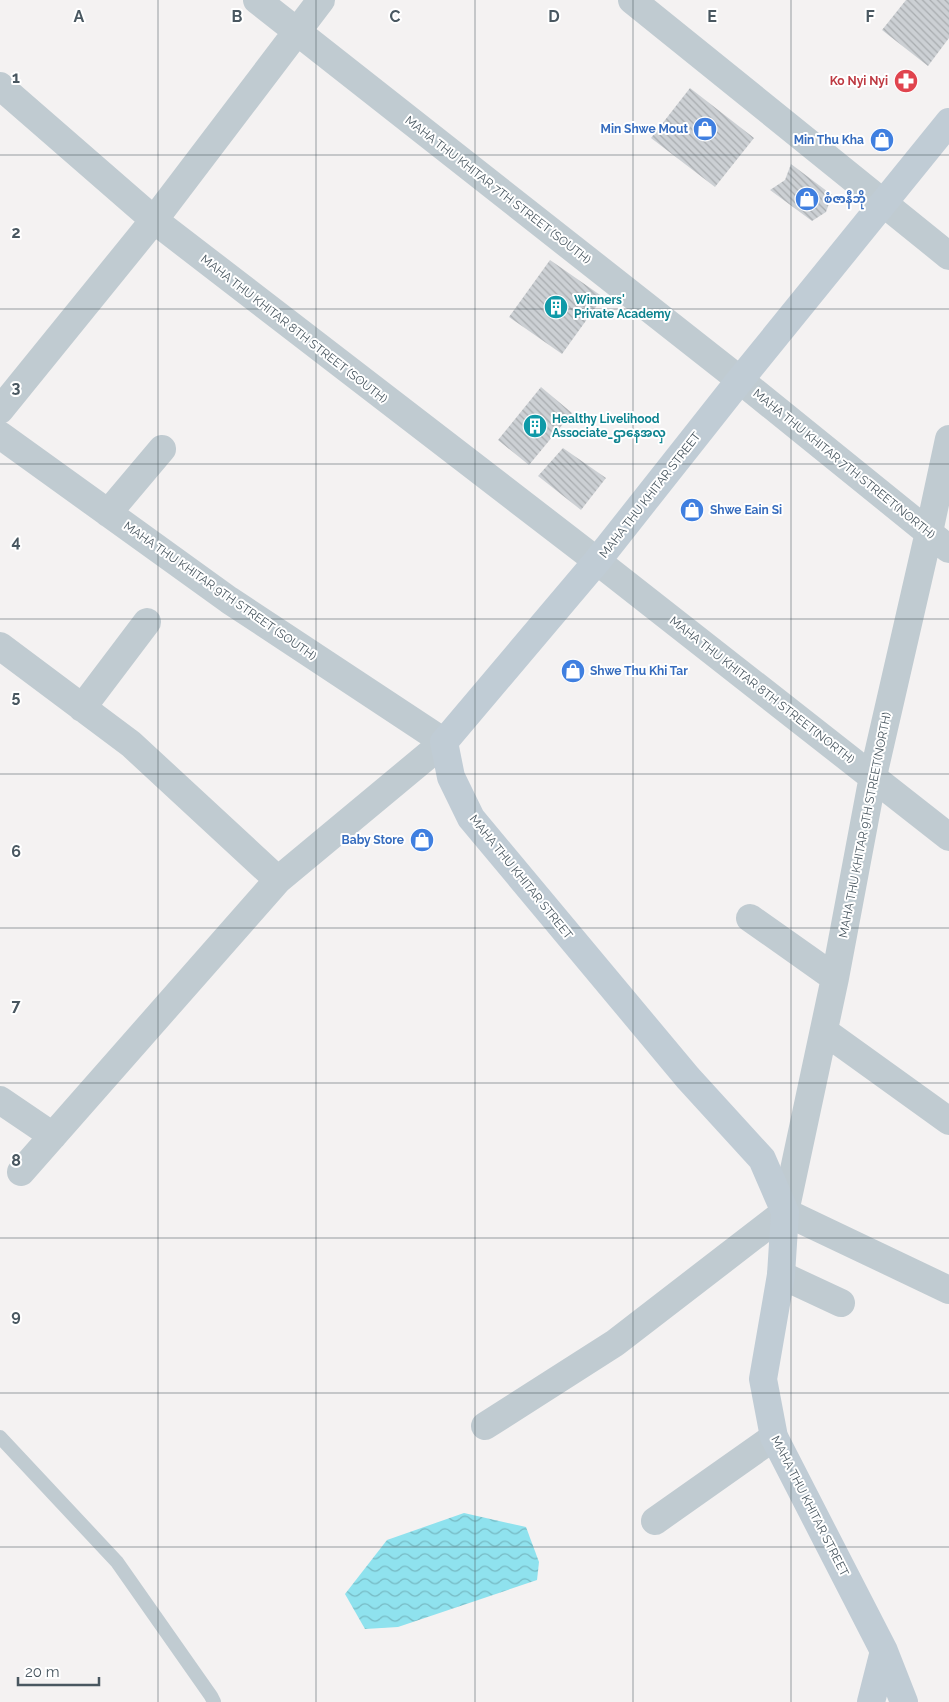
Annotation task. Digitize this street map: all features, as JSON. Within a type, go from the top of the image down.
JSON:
[{"type":"street","name":"MAHA THU KHITAR 7TH STREET (SOUTH)","points":[[257,0],[740,380]]},
{"type":"street","points":[[0,410],[154,220],[321,0]]},
{"type":"street","points":[[632,0],[949,256]]},
{"type":"street","name":"MAHA THU KHITAR 8TH STREET (SOUTH)","points":[[0,86],[154,220],[597,561]]},
{"type":"street","name":"MAHA THU KHITAR STREET","points":[[905,1700],[884,1651],[774,1437],[763,1379],[781,1275],[785,1212],[762,1159],[688,1078],[471,818],[450,777],[444,742],[597,561],[740,380],[949,122]]},
{"type":"street","name":"MAHA THU KHITAR 7TH STREET(NORTH)","points":[[740,380],[939,541]]},
{"type":"street","name":"MAHA THU KHITAR 9TH STREET (SOUTH)","points":[[0,435],[230,600],[444,742]]},
{"type":"street","name":"MAHA THU KHITAR 9TH STREET(NORTH)","points":[[785,1212],[835,978],[873,776],[939,541],[949,439]]},
{"type":"street","points":[[108,513],[162,449]]},
{"type":"street","name":"MAHA THU KHITAR 8TH STREET(NORTH)","points":[[597,561],[949,837]]},
{"type":"street","points":[[82,708],[147,622]]},
{"type":"street","points":[[0,646],[131,744],[278,880]]},
{"type":"street","points":[[21,1172],[278,880],[444,742]]},
{"type":"street","points":[[750,918],[835,978]]},
{"type":"street","points":[[824,1031],[949,1121]]},
{"type":"street","points":[[0,1100],[53,1136]]},
{"type":"street","points":[[485,1426],[615,1343],[785,1212],[949,1290]]},
{"type":"street","points":[[781,1275],[842,1304]]},
{"type":"street","points":[[655,1522],[774,1437]]},
{"type":"street","points":[[871,1702],[884,1651]]},
{"type":"lane","points":[[0,1436],[118,1562],[214,1702]]},
{"type":"water","points":[[464,1513],[526,1527],[539,1562],[537,1580],[398,1627],[365,1629],[345,1594],[387,1540]]},
{"type":"building","points":[[906,0],[949,0],[949,38],[928,66],[882,30]]},
{"type":"building","points":[[690,88],[754,138],[715,187],[651,138]]},
{"type":"building","points":[[791,164],[832,195],[826,212],[812,221],[770,190],[785,180]]},
{"type":"building","name":"Winners' Private Academy","points":[[550,260],[603,297],[562,354],[509,317]]},
{"type":"building","name":"Healthy Livelihood Associate_ဌာနေအလှ","points":[[541,387],[572,413],[529,465],[498,440]]},
{"type":"building","points":[[563,448],[606,478],[581,510],[538,476]]},
{"type":"place","name":"Ko Nyi Nyi","points":[[906,81]]},
{"type":"place","name":"Min Shwe Mout","points":[[705,129]]},
{"type":"place","name":"Min Thu Kha","points":[[882,140]]},
{"type":"place","name":"စံဇာနီဘို","points":[[807,199]]},
{"type":"place","name":"Winners' Private Academy","points":[[556,307]]},
{"type":"place","name":"Healthy Livelihood Associate_ဌာနေအလှ","points":[[535,426]]},
{"type":"place","name":"Shwe Eain Si","points":[[692,510]]},
{"type":"place","name":"Shwe Thu Khi Tar","points":[[573,671]]},
{"type":"place","name":"Baby Store","points":[[422,840]]}]
